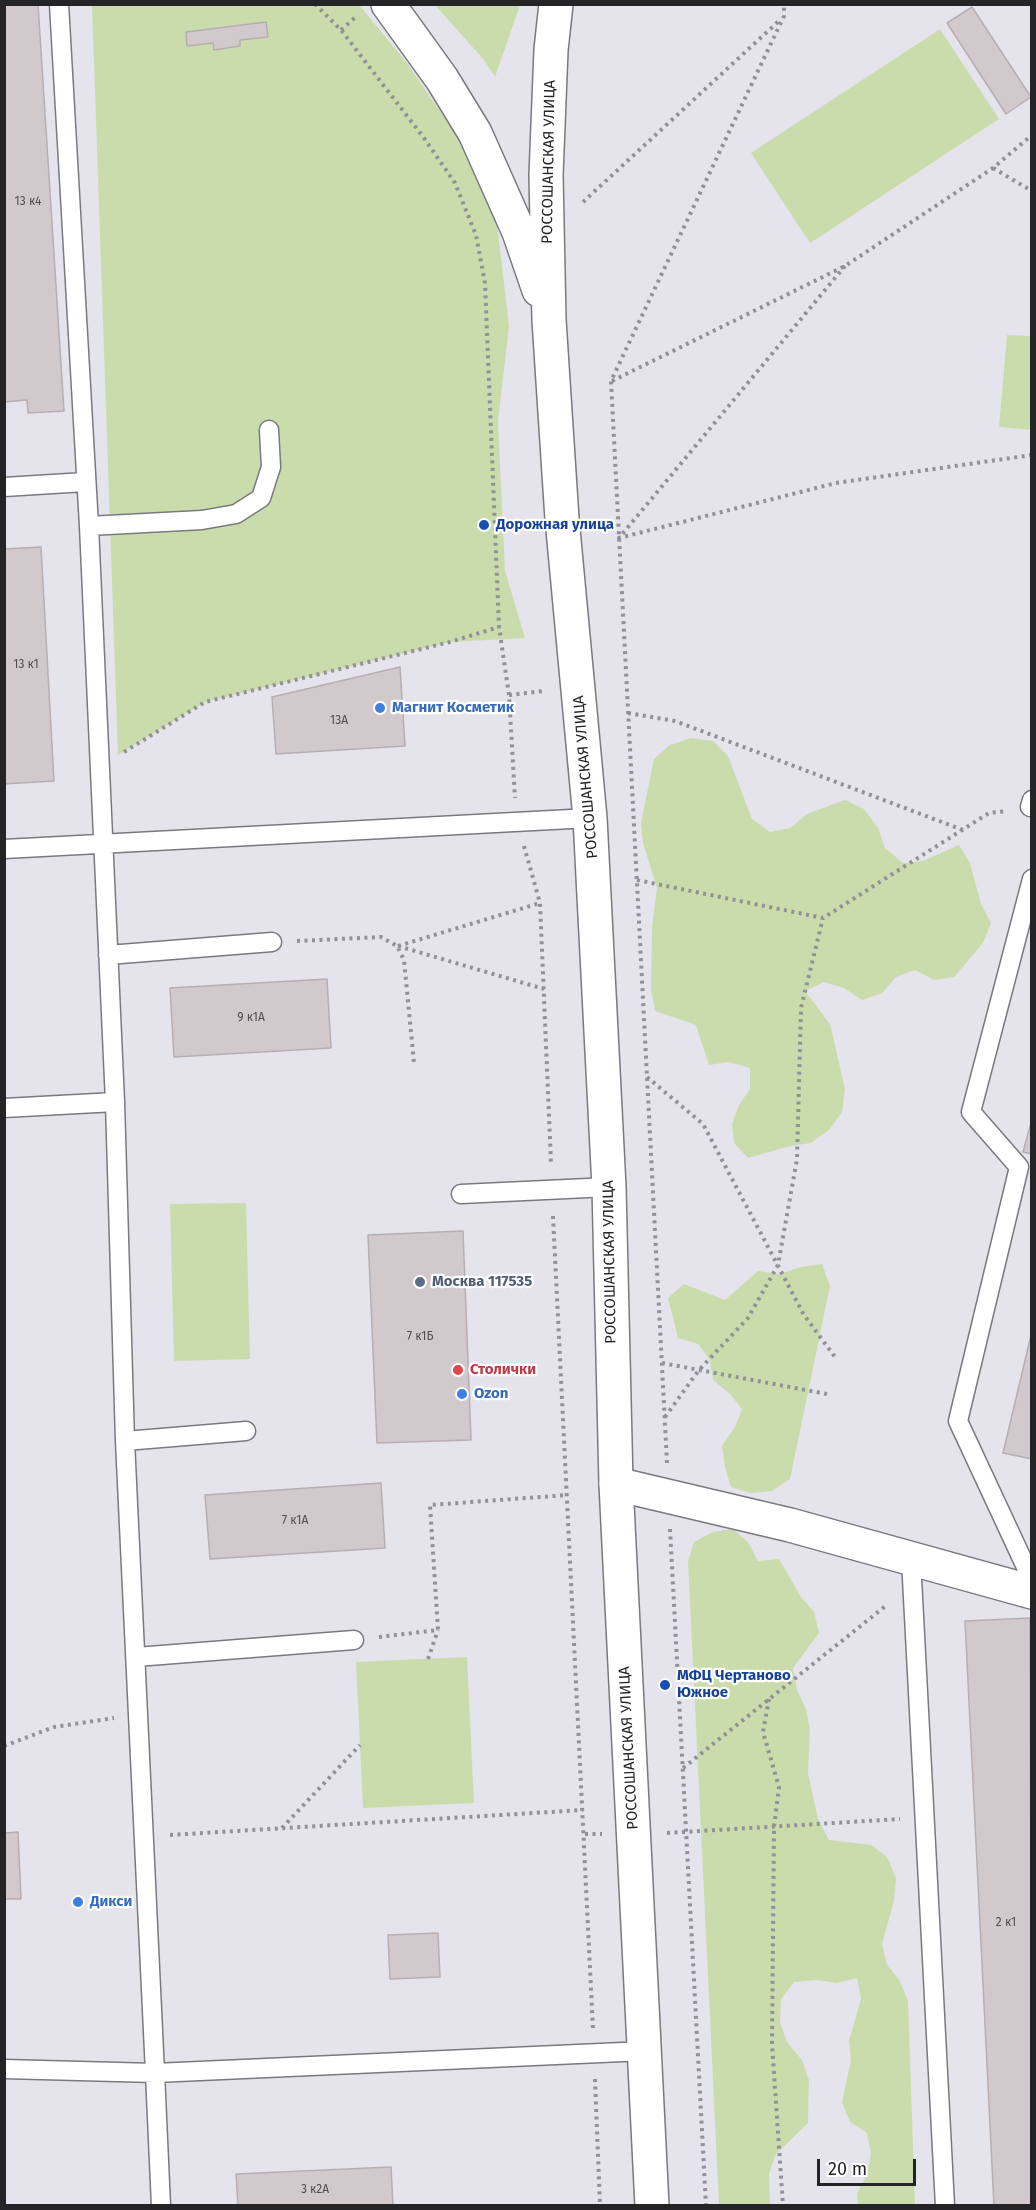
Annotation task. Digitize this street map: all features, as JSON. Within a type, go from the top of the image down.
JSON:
[{"type":"street","name":"РОССОШАНСКАЯ УЛИЦА","points":[[556,4],[551,50],[546,175],[549,320],[562,519],[590,818],[609,1187],[616,1484],[651,2205]]},
{"type":"street","name":"РОССОШАНСКАЯ УЛИЦА","points":[[377,7],[442,79],[476,133],[519,232],[549,320]]},
{"type":"street","points":[[616,1484],[790,1525],[912,1571],[1032,1592]]},
{"type":"lane","points":[[59,4],[89,526],[98,768],[115,1102],[125,1441],[146,1836],[161,2205]]},
{"type":"lane","points":[[89,526],[202,520],[236,514],[261,498],[271,466],[269,430]]},
{"type":"lane","points":[[4,487],[85,482]]},
{"type":"lane","points":[[4,849],[590,818]]},
{"type":"lane","points":[[1032,879],[971,1112],[1019,1167],[958,1421],[1032,1580]]},
{"type":"lane","points":[[108,955],[272,942]]},
{"type":"lane","points":[[4,1108],[115,1102]]},
{"type":"lane","points":[[461,1194],[609,1187]]},
{"type":"lane","points":[[125,1441],[246,1431]]},
{"type":"lane","points":[[912,1571],[945,2205]]},
{"type":"lane","points":[[136,1657],[354,1640]]},
{"type":"lane","points":[[4,2069],[155,2073],[645,2051]]},
{"type":"path","points":[[315,4],[341,30],[454,183],[476,235],[485,283],[500,627],[509,694],[517,822],[540,903],[552,1190],[585,1834],[600,2205]]},
{"type":"path","points":[[668,1470],[611,381],[784,16],[784,4]]},
{"type":"path","points":[[341,30],[377,7]]},
{"type":"path","points":[[583,202],[784,16]]},
{"type":"path","points":[[611,381],[845,266],[993,168],[1032,135]]},
{"type":"path","points":[[993,168],[1032,191]]},
{"type":"path","points":[[619,538],[845,266]]},
{"type":"path","points":[[619,538],[836,483],[1032,455]]},
{"type":"path","points":[[98,768],[205,702],[450,642],[500,627]]},
{"type":"path","points":[[509,694],[547,691]]},
{"type":"path","points":[[628,713],[675,721],[963,830]]},
{"type":"path","points":[[637,880],[823,918],[989,813],[1031,804]]},
{"type":"path","points":[[397,946],[540,903]]},
{"type":"path","points":[[665,1417],[699,1370],[748,1318],[778,1265],[797,1160],[801,1008],[823,918]]},
{"type":"path","points":[[272,942],[381,937],[397,946],[544,989]]},
{"type":"path","points":[[397,946],[404,960],[414,1063]]},
{"type":"path","points":[[647,1077],[703,1124],[804,1315],[835,1357]]},
{"type":"path","points":[[662,1363],[826,1394]]},
{"type":"path","points":[[428,1659],[438,1630],[430,1505],[568,1495]]},
{"type":"path","points":[[670,1525],[706,2205]]},
{"type":"path","points":[[683,1769],[769,1699],[912,1571]]},
{"type":"path","points":[[354,1640],[438,1630]]},
{"type":"path","points":[[769,1699],[763,1732],[779,1787],[774,1827],[772,2044],[783,2205]]},
{"type":"path","points":[[4,1746],[54,1727],[139,1714]]},
{"type":"path","points":[[282,1828],[360,1745]]},
{"type":"path","points":[[146,1836],[583,1810]]},
{"type":"path","points":[[667,1833],[925,1817]]},
{"type":"path","points":[[585,1834],[607,1834]]},
{"type":"green space","points":[[92,5],[359,5],[407,63],[457,136],[496,215],[509,326],[498,421],[505,571],[525,638],[450,642],[205,702],[118,755]]},
{"type":"green space","points":[[435,5],[520,5],[495,77],[484,60]]},
{"type":"green space","points":[[940,29],[999,119],[810,243],[751,153]]},
{"type":"green space","points":[[1007,335],[1031,336],[1031,430],[999,427]]},
{"type":"green space","points":[[691,738],[713,741],[728,756],[752,819],[770,832],[790,828],[807,814],[845,800],[864,809],[878,828],[885,848],[903,863],[923,861],[959,845],[970,863],[981,904],[991,923],[983,943],[954,977],[934,980],[915,970],[896,977],[882,993],[862,1000],[844,988],[824,982],[805,991],[830,1024],[845,1089],[842,1112],[829,1130],[811,1143],[790,1146],[748,1158],[734,1143],[732,1124],[739,1105],[750,1089],[750,1068],[729,1062],[709,1065],[696,1025],[655,1011],[651,990],[652,927],[657,888],[643,843],[641,823],[654,759],[670,745]]},
{"type":"green space","points":[[246,1203],[250,1359],[174,1361],[170,1204]]},
{"type":"green space","points":[[822,1264],[830,1286],[790,1479],[772,1491],[751,1493],[731,1487],[722,1446],[735,1427],[742,1409],[729,1393],[713,1380],[710,1360],[698,1344],[678,1338],[668,1298],[684,1284],[725,1300],[758,1271],[779,1274],[801,1267]]},
{"type":"green space","points":[[733,1529],[748,1542],[758,1561],[779,1559],[801,1597],[814,1612],[819,1633],[793,1668],[797,1690],[806,1709],[810,1730],[808,1773],[818,1819],[829,1840],[871,1845],[887,1857],[896,1878],[894,1901],[882,1944],[887,1965],[900,1981],[908,2001],[915,2205],[858,2205],[857,2193],[867,2175],[871,2154],[867,2133],[850,2122],[842,2102],[851,2060],[849,2041],[861,1999],[857,1978],[837,1983],[816,1980],[794,1982],[781,1999],[780,2022],[787,2042],[802,2060],[809,2080],[808,2123],[776,2154],[769,2173],[770,2205],[719,2205],[688,1561],[694,1542],[713,1532]]},
{"type":"green space","points":[[467,1657],[474,1803],[363,1808],[356,1662]]},
{"type":"building","points":[[4,4],[38,4],[64,411],[28,413],[27,400],[4,402]]},
{"type":"building","points":[[972,7],[1031,97],[1006,114],[947,23]]},
{"type":"building","points":[[266,22],[268,37],[240,40],[240,46],[214,50],[213,43],[187,46],[186,32]]},
{"type":"building","points":[[41,547],[54,781],[4,784],[4,549]]},
{"type":"building","points":[[400,667],[405,746],[276,754],[272,697]]},
{"type":"building","points":[[327,979],[331,1048],[174,1057],[170,988]]},
{"type":"building","points":[[1032,1119],[1032,1154],[1023,1152]]},
{"type":"building","points":[[463,1231],[471,1440],[377,1443],[368,1235]]},
{"type":"building","points":[[1032,1331],[1032,1459],[1003,1453]]},
{"type":"building","points":[[381,1483],[385,1548],[210,1559],[205,1495]]},
{"type":"building","points":[[1030,1618],[1032,2206],[994,2206],[965,1621]]},
{"type":"building","points":[[18,1832],[21,1899],[4,1899],[4,1833]]},
{"type":"building","points":[[438,1933],[440,1977],[390,1979],[388,1935]]},
{"type":"building","points":[[391,2167],[393,2206],[238,2206],[236,2174]]},
{"type":"place","name":"Дорожная улица","points":[[484,525]]},
{"type":"place","name":"Магнит Косметик","points":[[380,708]]},
{"type":"place","name":"Москва 117535","points":[[420,1282]]},
{"type":"place","name":"Столички","points":[[458,1370]]},
{"type":"place","name":"Ozon","points":[[462,1394]]},
{"type":"place","name":"МФЦ Чертаново Южное","points":[[665,1685]]},
{"type":"place","name":"Дикси","points":[[78,1902]]}]
